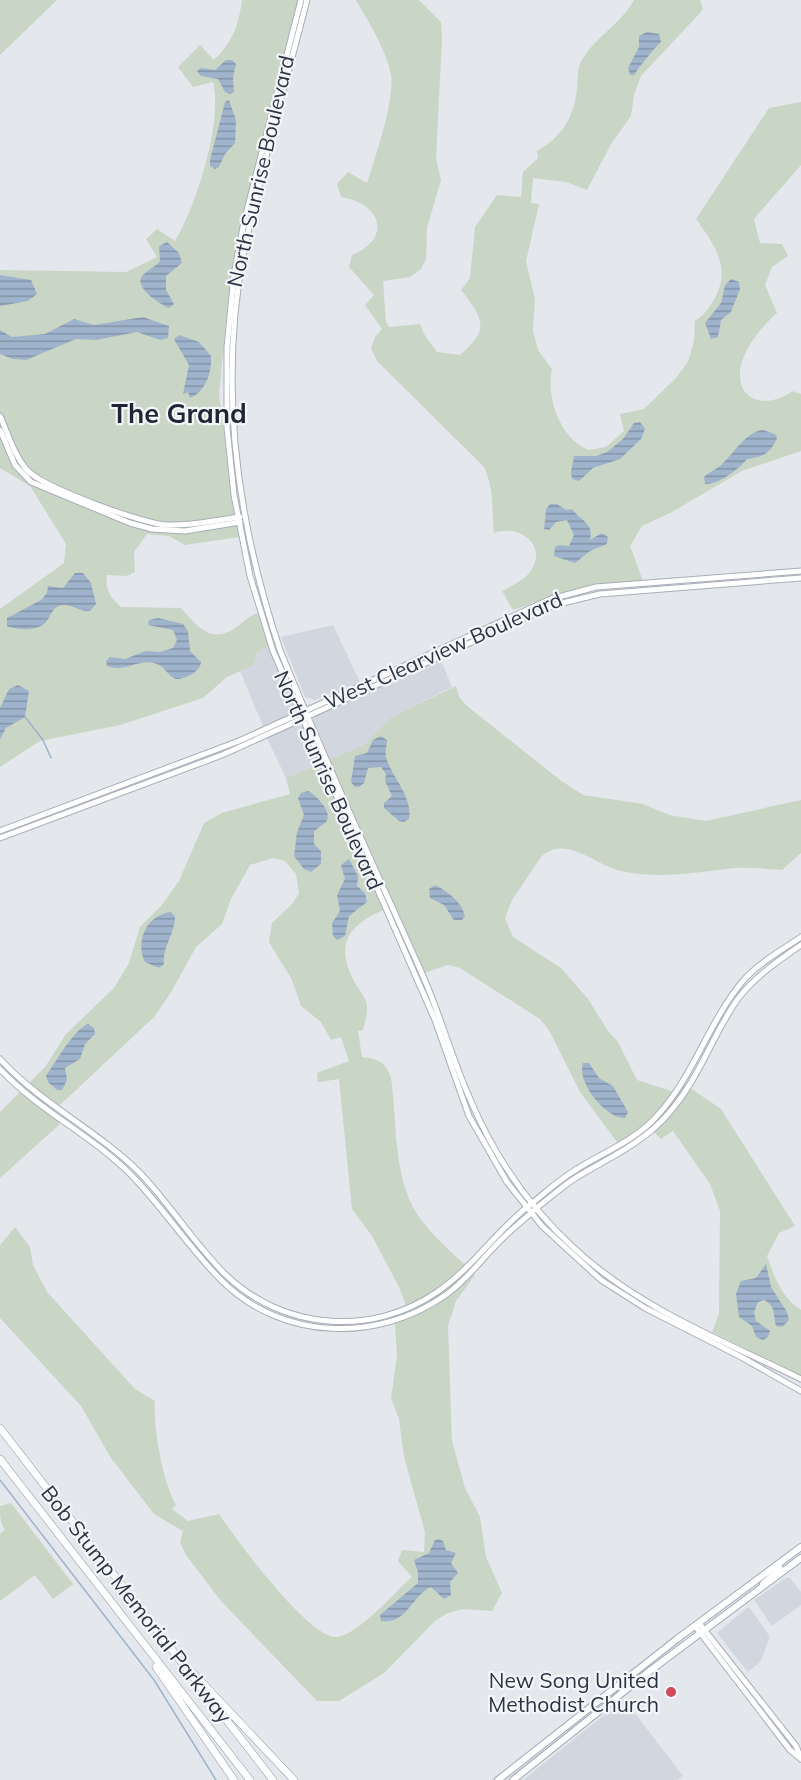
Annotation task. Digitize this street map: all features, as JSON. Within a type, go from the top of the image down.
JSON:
[{"type":"highway","name":"Bob Stump Memorial Parkway","points":[[0,1428],[273,1780]]},
{"type":"highway","name":"Bob Stump Memorial Parkway","points":[[0,1459],[250,1780]]},
{"type":"highway","points":[[105,1593],[118,1616],[166,1680],[234,1780]]},
{"type":"highway","points":[[185,1667],[202,1681],[294,1780]]},
{"type":"main road","points":[[498,1780],[697,1625],[801,1549]]},
{"type":"main road","points":[[787,1569],[786,1563],[801,1549]]},
{"type":"main road","points":[[513,1780],[620,1695],[801,1558]]},
{"type":"main road","points":[[757,1592],[780,1569],[778,1564]]},
{"type":"main road","points":[[614,1689],[620,1695]]},
{"type":"street","name":"North Sunrise Boulevard","points":[[300,0],[244,222],[232,285],[227,347],[226,405],[239,520],[254,592],[324,762],[442,1018],[478,1119],[531,1209],[575,1249],[628,1290],[667,1313],[801,1379]]},
{"type":"street","name":"North Sunrise Boulevard","points":[[276,650],[245,521],[235,440],[233,361],[244,253],[307,0]]},
{"type":"street","points":[[0,416],[26,469],[64,494]]},
{"type":"street","points":[[0,430],[15,465],[26,478],[130,520],[175,525],[239,520]]},
{"type":"street","name":"West Clearview Boulevard","points":[[0,838],[206,761],[564,595],[596,587],[801,571]]},
{"type":"street","name":"West Clearview Boulevard","points":[[526,613],[600,594],[801,578]]},
{"type":"street","name":"North Sunrise Boulevard","points":[[304,716],[318,757],[324,762]]},
{"type":"street","name":"West Clearview Boulevard","points":[[0,831],[304,716]]},
{"type":"street","name":"North Sunrise Boulevard","points":[[331,776],[435,1020],[469,1116],[493,1161],[571,1254],[625,1296],[801,1391]]},
{"type":"street","points":[[0,1070],[20,1089],[121,1165],[229,1288],[270,1314],[299,1324],[326,1329],[353,1329],[410,1315],[450,1291],[568,1174],[625,1143],[655,1118],[678,1089],[727,1004],[744,980],[801,937]]},
{"type":"street","points":[[0,1059],[26,1084],[126,1160],[236,1284],[273,1307],[301,1317],[337,1322],[369,1320],[424,1300],[460,1274],[498,1233],[573,1179],[621,1154],[652,1131],[685,1092],[739,998],[758,977],[801,945]]},
{"type":"street","points":[[697,1625],[790,1750],[801,1758]]},
{"type":"shaded area","points":[[333,625],[360,682],[315,700],[305,697],[281,637]]},
{"type":"shaded area","points":[[268,646],[294,709],[290,715],[263,726],[240,671],[254,665],[257,653]]},
{"type":"shaded area","points":[[441,660],[452,687],[391,717],[364,745],[329,760],[313,722],[314,717]]},
{"type":"shaded area","points":[[296,725],[303,727],[319,764],[286,778],[267,738]]},
{"type":"shaded area","points":[[786,1578],[790,1578],[801,1592],[801,1605],[772,1626],[754,1600]]},
{"type":"shaded area","points":[[747,1608],[750,1608],[770,1637],[761,1661],[748,1672],[717,1633]]},
{"type":"shaded area","points":[[624,1699],[683,1776],[677,1780],[523,1780]]},
{"type":"green space","points":[[0,0],[57,0],[0,55]]},
{"type":"green space","points":[[242,0],[298,0],[240,229],[228,301],[219,395],[239,537],[185,545],[169,536],[147,534],[134,552],[135,572],[127,576],[107,575],[107,589],[121,607],[181,608],[193,622],[206,632],[213,634],[229,632],[258,613],[268,646],[257,653],[254,665],[227,677],[203,698],[120,725],[40,741],[0,767],[0,609],[64,563],[66,544],[30,486],[0,468],[0,270],[126,272],[157,257],[146,239],[157,229],[175,241],[191,207],[206,164],[215,99],[213,82],[193,87],[178,67],[200,45],[214,60],[220,54],[234,33]]},
{"type":"green space","points":[[356,0],[419,0],[441,22],[436,159],[441,180],[427,228],[426,259],[421,269],[410,277],[383,281],[386,322],[389,327],[420,324],[437,352],[460,355],[470,346],[480,331],[479,316],[461,290],[470,278],[475,227],[497,195],[521,197],[523,172],[538,158],[537,151],[554,139],[566,125],[576,98],[579,66],[587,52],[629,9],[634,0],[700,0],[703,9],[641,76],[634,95],[631,116],[611,144],[587,190],[566,182],[533,178],[531,203],[539,204],[526,261],[535,299],[533,331],[538,350],[552,369],[551,392],[557,416],[570,437],[589,450],[606,447],[624,431],[620,414],[644,409],[676,378],[688,362],[694,341],[695,321],[714,300],[722,275],[714,246],[696,219],[769,108],[801,102],[801,165],[754,219],[760,243],[782,244],[788,256],[772,267],[765,285],[777,313],[758,333],[747,350],[740,376],[742,386],[752,398],[768,401],[785,396],[792,391],[801,394],[801,451],[742,471],[672,512],[642,526],[630,546],[643,581],[582,588],[513,610],[502,591],[530,573],[536,560],[533,544],[528,538],[512,531],[494,533],[491,492],[484,467],[377,361],[371,348],[375,337],[382,329],[365,305],[374,295],[349,267],[352,255],[365,248],[373,240],[377,231],[377,222],[365,206],[341,197],[337,184],[348,172],[367,183],[387,114],[391,75],[381,46]]},
{"type":"green space","points":[[456,686],[459,697],[467,706],[560,780],[583,795],[643,804],[669,815],[706,821],[801,800],[801,853],[782,870],[741,868],[680,874],[639,874],[614,869],[582,854],[561,849],[551,851],[541,857],[512,900],[505,918],[513,937],[561,968],[588,999],[608,1031],[618,1042],[637,1080],[674,1092],[680,1081],[721,1109],[795,1226],[779,1233],[767,1256],[784,1293],[801,1310],[801,1376],[712,1332],[719,1314],[720,1211],[710,1184],[673,1131],[661,1139],[654,1132],[625,1153],[580,1092],[549,1030],[540,1019],[460,968],[448,965],[424,973],[394,905],[360,923],[347,940],[345,950],[352,977],[367,1006],[363,1030],[358,1031],[362,1057],[380,1062],[391,1077],[397,1148],[409,1199],[423,1223],[475,1275],[456,1301],[448,1326],[452,1441],[465,1488],[480,1517],[486,1557],[502,1593],[492,1611],[463,1609],[448,1613],[435,1621],[384,1673],[339,1701],[317,1701],[221,1601],[186,1555],[180,1542],[183,1531],[154,1514],[111,1458],[81,1406],[0,1318],[0,1245],[15,1227],[30,1247],[33,1265],[47,1292],[135,1389],[155,1401],[160,1455],[167,1483],[176,1505],[172,1509],[188,1521],[219,1514],[274,1586],[309,1622],[325,1634],[337,1637],[356,1628],[412,1577],[398,1561],[402,1550],[424,1552],[425,1532],[404,1457],[399,1419],[391,1398],[397,1356],[395,1322],[410,1316],[399,1287],[372,1236],[352,1209],[339,1079],[318,1082],[317,1073],[349,1061],[341,1037],[331,1040],[321,1022],[301,1006],[292,980],[269,942],[272,923],[293,903],[299,893],[296,874],[285,861],[273,858],[250,865],[231,899],[222,924],[196,947],[170,994],[154,1017],[59,1106],[52,1114],[58,1118],[59,1125],[0,1178],[0,1112],[45,1067],[66,1034],[114,988],[129,963],[140,927],[161,906],[179,881],[204,823],[222,813],[290,794],[286,778],[364,745],[391,717]]},
{"type":"green space","points":[[11,1503],[73,1584],[53,1599],[35,1575],[0,1601],[0,1534],[5,1530],[0,1506]]},
{"type":"water","points":[[647,32],[659,34],[661,42],[634,75],[630,75],[628,68],[639,47],[639,36]]},
{"type":"water","points":[[226,60],[232,60],[236,64],[233,77],[234,92],[230,94],[225,92],[218,79],[201,76],[197,71],[201,68],[215,70]]},
{"type":"water","points":[[229,100],[236,120],[235,143],[225,154],[219,167],[215,169],[210,166],[210,160],[225,102]]},
{"type":"water","points":[[167,242],[179,253],[182,263],[166,276],[166,290],[174,304],[169,308],[150,296],[140,282],[142,276],[160,261],[159,246]]},
{"type":"water","points":[[0,275],[31,280],[37,294],[28,301],[0,306]]},
{"type":"water","points":[[731,279],[739,282],[740,289],[731,312],[721,320],[718,337],[711,339],[705,323],[721,303],[725,285]]},
{"type":"water","points":[[143,317],[169,326],[168,338],[160,340],[137,332],[96,340],[76,339],[26,360],[13,359],[0,354],[0,330],[12,337],[45,334],[74,319],[94,325]]},
{"type":"water","points":[[179,335],[199,342],[211,356],[207,381],[196,395],[190,398],[188,392],[183,394],[189,365],[174,339]]},
{"type":"water","points":[[640,422],[645,429],[641,439],[620,459],[593,468],[579,481],[572,479],[574,456],[596,456],[607,452],[623,439],[634,423]]},
{"type":"water","points":[[763,430],[775,434],[777,438],[769,451],[762,456],[747,459],[734,472],[722,479],[705,484],[704,477],[720,466],[751,435]]},
{"type":"water","points":[[550,504],[557,504],[566,510],[572,509],[588,526],[591,534],[590,540],[602,533],[608,537],[607,544],[590,551],[575,563],[554,556],[555,547],[569,546],[574,535],[567,520],[556,522],[549,530],[544,529],[546,509]]},
{"type":"water","points":[[75,573],[83,573],[91,583],[96,604],[90,611],[63,605],[56,608],[46,622],[36,628],[7,626],[7,618],[41,600],[47,593],[48,586],[63,588]]},
{"type":"water","points":[[158,618],[183,624],[188,631],[190,651],[201,662],[195,672],[176,679],[154,663],[147,662],[121,668],[107,666],[106,661],[110,657],[125,659],[146,651],[160,652],[173,648],[177,640],[173,630],[148,625],[149,620]]},
{"type":"water","points":[[18,685],[29,691],[25,717],[6,728],[0,739],[0,708],[9,689]]},
{"type":"water","points":[[381,736],[387,740],[386,757],[408,803],[409,819],[404,822],[399,821],[384,808],[384,803],[392,796],[385,781],[386,774],[381,767],[368,768],[364,783],[359,787],[355,787],[351,782],[355,756],[367,753],[373,740]]},
{"type":"water","points":[[308,791],[323,804],[328,814],[326,822],[314,832],[314,844],[321,851],[321,864],[311,872],[304,869],[294,856],[297,832],[304,815],[298,798],[301,793]]},
{"type":"water","points":[[349,859],[358,876],[357,886],[365,893],[367,902],[349,916],[345,936],[337,940],[333,936],[332,923],[340,911],[337,895],[345,879],[341,865]]},
{"type":"water","points":[[435,885],[457,902],[465,916],[462,920],[454,920],[444,905],[430,898],[429,889]]},
{"type":"water","points":[[171,912],[175,917],[173,929],[165,952],[164,964],[159,968],[145,962],[141,946],[142,938],[155,918]]},
{"type":"water","points":[[88,1024],[94,1028],[95,1034],[85,1044],[80,1059],[65,1068],[67,1080],[62,1090],[57,1090],[48,1082],[46,1076],[71,1039]]},
{"type":"water","points":[[583,1063],[589,1063],[599,1078],[613,1086],[628,1112],[625,1118],[617,1117],[609,1112],[594,1098],[584,1080]]},
{"type":"water","points":[[766,1264],[771,1287],[787,1312],[789,1320],[782,1327],[776,1326],[771,1305],[764,1300],[758,1302],[754,1312],[756,1321],[770,1331],[768,1337],[763,1340],[756,1337],[752,1326],[739,1317],[736,1294],[741,1281],[756,1278]]},
{"type":"water","points":[[435,1540],[443,1541],[446,1550],[456,1553],[451,1563],[458,1573],[450,1582],[451,1595],[444,1599],[431,1587],[424,1591],[403,1614],[390,1621],[381,1621],[380,1615],[418,1583],[418,1572],[414,1560],[429,1553]]},
{"type":"waterway","points":[[25,717],[43,740],[51,758]]},
{"type":"waterway","points":[[0,1480],[154,1680],[216,1780]]},
{"type":"place","name":"New Song United Methodist Church","points":[[671,1692]]},
{"type":"district","name":"The Grand","points":[[179,413]]}]
